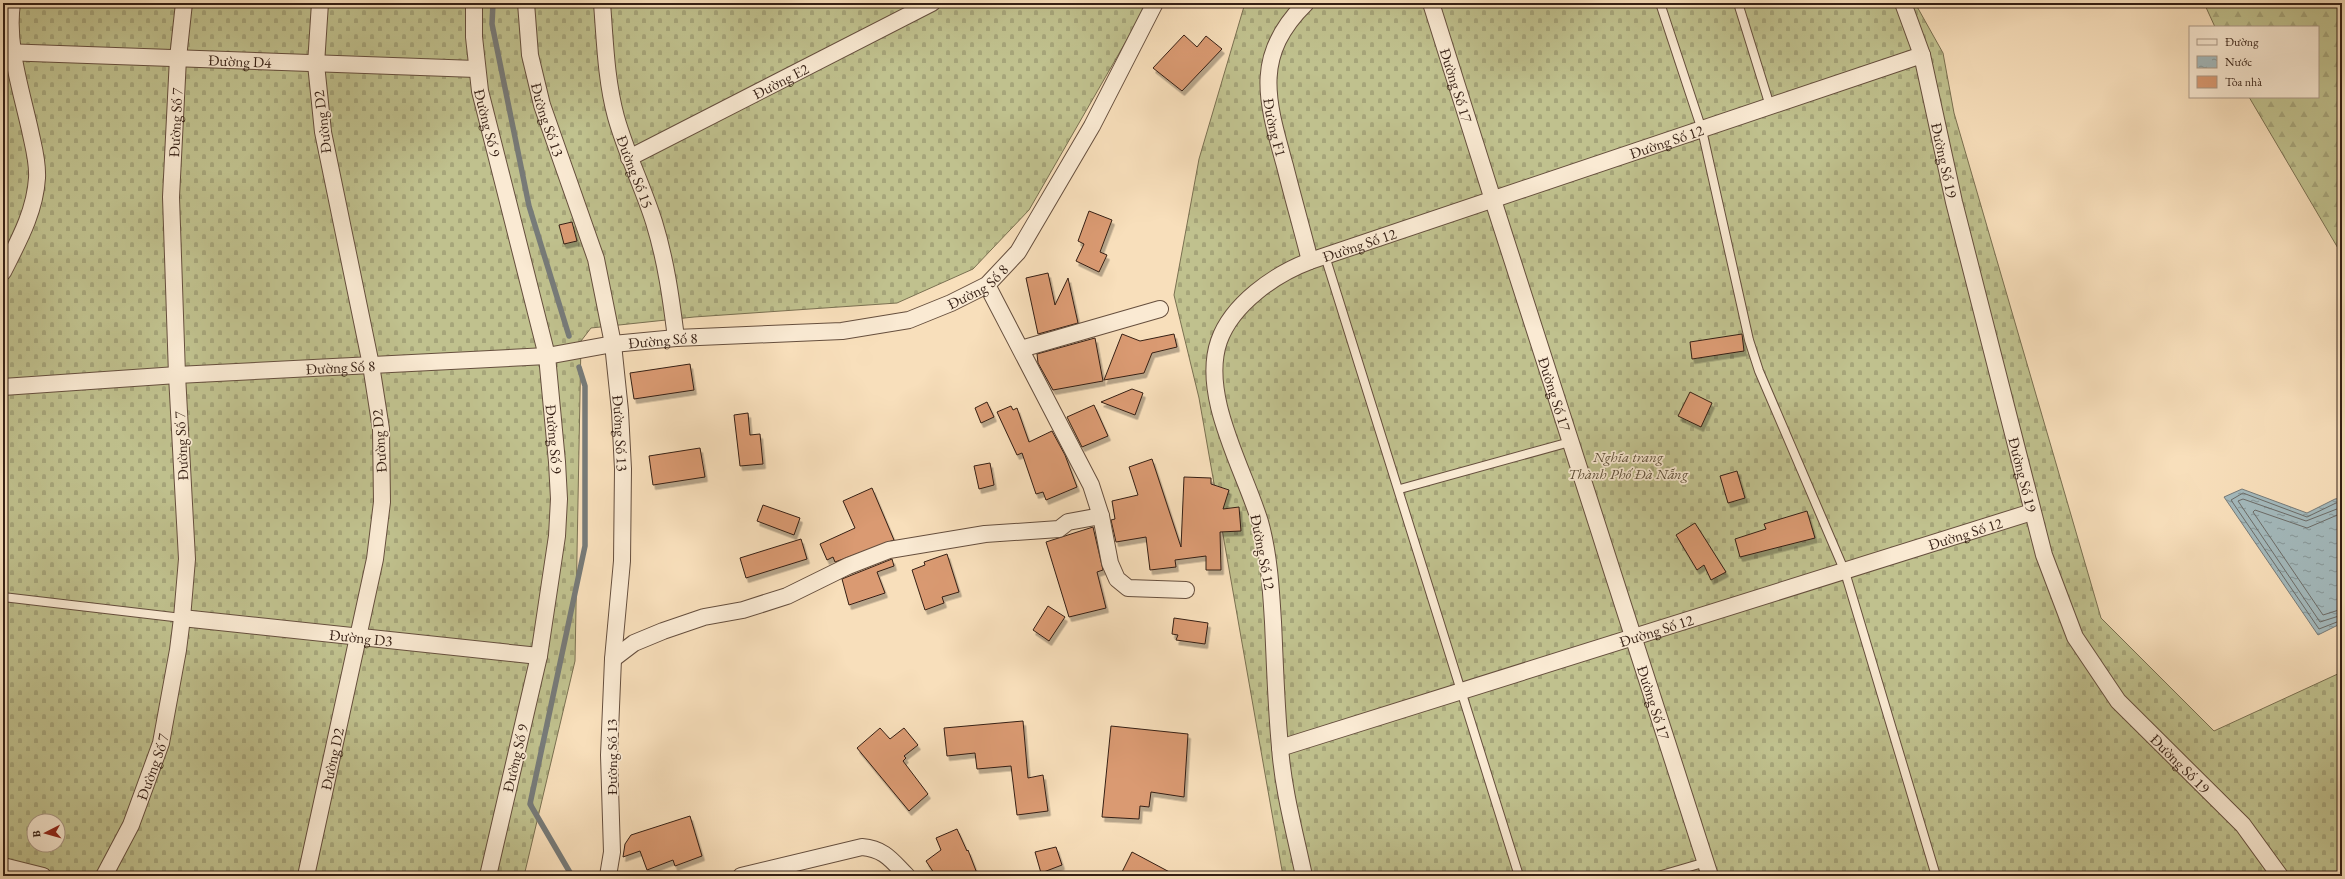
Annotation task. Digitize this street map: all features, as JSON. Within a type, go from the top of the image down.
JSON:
[{"type":"street","points":[[3,272],[29,219],[37,178],[36,156],[8,52],[12,3]]},
{"type":"street","name":"Đường Số 7","points":[[104,876],[131,825],[161,743],[178,650],[182,618],[187,559],[177,375],[171,197],[178,58],[184,3]]},
{"type":"street","name":"Đường D2","points":[[306,876],[375,559],[382,502],[381,429],[371,365],[327,160],[316,64],[320,3]]},
{"type":"street","name":"Đường Số 9","points":[[474,3],[476,69],[486,117],[547,356],[558,462],[559,499],[558,536],[526,655],[488,876]]},
{"type":"street","name":"Đường Số 13","points":[[526,3],[530,55],[542,105],[596,259],[613,344],[623,469],[622,562],[613,659],[609,755],[612,852],[608,876]]},
{"type":"street","name":"Đường Số 15","points":[[602,3],[608,73],[616,115],[629,158],[653,221],[669,278],[676,338]]},
{"type":"street","name":"Đường E2","points":[[629,158],[932,3]]},
{"type":"street","name":"Đường Số 8","points":[[3,387],[177,375],[547,356],[613,344],[676,338],[842,331],[878,327],[909,320],[951,303],[987,284],[1018,252],[1092,126],[1155,3]]},
{"type":"street","name":"Đường F1","points":[[1306,3],[1290,18],[1279,37],[1270,61],[1268,87],[1271,116],[1317,258]]},
{"type":"street","name":"Đường Số 17","points":[[1432,3],[1570,442],[1708,869]]},
{"type":"street","name":"Đường Số 19","points":[[1903,3],[1922,55],[1954,202],[2032,512],[2044,555],[2075,637],[2114,695],[2243,825],[2280,876]]},
{"type":"street","name":"Đường D4","points":[[8,52],[476,69]]},
{"type":"street","name":"Đường Số 12","points":[[1304,876],[1286,790],[1280,748],[1271,591],[1266,552],[1260,523],[1215,396],[1214,368],[1220,341],[1232,319],[1251,298],[1289,269],[1317,258],[1922,55]]},
{"type":"street","points":[[987,284],[1091,485],[1101,516],[1110,563],[1117,579],[1128,588],[1186,590]]},
{"type":"street","points":[[1021,349],[1160,309]]},
{"type":"street","name":"Đường Số 12","points":[[1280,748],[1634,639],[2032,512]]},
{"type":"street","points":[[613,659],[634,643],[663,631],[704,617],[743,610],[787,596],[848,566],[889,550],[985,534],[1059,530],[1068,522],[1101,516]]},
{"type":"street","name":"Đường D3","points":[[182,618],[526,655]]},
{"type":"street","points":[[742,876],[862,847],[875,848],[885,854],[907,876]]},
{"type":"street","points":[[3,866],[43,876]]},
{"type":"lane","points":[[1660,3],[1702,130],[1749,340],[1759,370],[1845,572],[1936,876]]},
{"type":"lane","points":[[1738,3],[1770,106]]},
{"type":"lane","points":[[1317,258],[1400,489],[1461,693],[1519,876]]},
{"type":"lane","points":[[1400,489],[1570,442]]},
{"type":"lane","points":[[3,597],[182,618]]},
{"type":"lane","points":[[1658,876],[1708,869]]},
{"type":"green space","points":[[3,3],[1148,3],[1029,210],[973,269],[897,303],[694,317],[591,328],[581,341],[575,661],[524,876],[3,876]]},
{"type":"green space","name":"Nghĩa trang Thành Phố Đà Nẵng","points":[[1245,3],[1915,3],[1943,53],[1954,113],[2101,618],[2214,731],[2342,672],[2342,876],[1283,876],[1199,398],[1174,295],[1199,159]]},
{"type":"green space","points":[[2204,3],[2342,3],[2342,255],[2250,98],[2319,98],[2319,26],[2215,26]]},
{"type":"water","points":[[2242,489],[2307,513],[2335,499],[2342,498],[2342,623],[2318,635],[2224,497]]},
{"type":"building","points":[[1184,35],[1197,47],[1206,36],[1222,49],[1182,91],[1153,68]]},
{"type":"building","points":[[1089,211],[1112,220],[1100,252],[1107,255],[1099,272],[1076,261],[1084,244],[1078,241]]},
{"type":"building","points":[[572,222],[577,241],[564,244],[559,225]]},
{"type":"building","points":[[1048,273],[1055,305],[1068,278],[1078,323],[1038,334],[1026,278]]},
{"type":"building","points":[[1122,334],[1140,341],[1174,334],[1177,347],[1152,353],[1144,373],[1104,380]]},
{"type":"building","points":[[1742,334],[1744,351],[1692,359],[1690,342]]},
{"type":"building","points":[[1095,338],[1103,381],[1053,390],[1038,363],[1037,354]]},
{"type":"building","points":[[690,364],[694,390],[634,399],[630,373]]},
{"type":"building","points":[[1132,389],[1143,393],[1135,415],[1101,402]]},
{"type":"building","points":[[1690,392],[1712,403],[1701,427],[1678,416]]},
{"type":"building","points":[[987,402],[994,417],[981,423],[975,408]]},
{"type":"building","points":[[1094,405],[1108,436],[1082,447],[1067,417]]},
{"type":"building","points":[[1011,406],[1013,410],[1017,408],[1029,442],[1052,431],[1065,455],[1077,487],[1046,500],[1043,492],[1036,494],[1022,453],[1017,455],[997,412]]},
{"type":"building","points":[[748,413],[750,435],[760,434],[763,464],[740,466],[734,415]]},
{"type":"building","points":[[700,448],[705,477],[653,485],[649,456]]},
{"type":"building","points":[[1152,459],[1181,547],[1184,477],[1211,478],[1211,484],[1229,490],[1223,509],[1239,507],[1241,531],[1220,532],[1221,570],[1206,570],[1206,556],[1175,560],[1176,567],[1150,570],[1146,537],[1116,542],[1111,520],[1115,519],[1112,501],[1138,495],[1129,467]]},
{"type":"building","points":[[990,463],[994,485],[979,489],[974,466]]},
{"type":"building","points":[[1737,471],[1745,498],[1728,503],[1720,476]]},
{"type":"building","points":[[872,488],[894,540],[835,562],[833,557],[827,560],[820,544],[855,528],[843,501]]},
{"type":"building","points":[[763,505],[800,518],[794,535],[757,521]]},
{"type":"building","points":[[1807,511],[1815,538],[1740,557],[1735,539],[1766,529],[1764,524]]},
{"type":"building","points":[[1695,523],[1726,572],[1711,580],[1704,565],[1697,570],[1676,535]]},
{"type":"building","points":[[1093,527],[1103,570],[1097,572],[1106,608],[1069,617],[1046,542]]},
{"type":"building","points":[[801,539],[807,559],[746,578],[740,558]]},
{"type":"building","points":[[947,554],[959,592],[942,597],[944,603],[925,610],[912,570],[925,565],[924,562]]},
{"type":"building","points":[[892,559],[894,566],[877,572],[885,593],[849,605],[842,579]]},
{"type":"building","points":[[1048,606],[1065,617],[1049,641],[1033,630]]},
{"type":"building","points":[[1174,618],[1208,623],[1205,644],[1176,640],[1178,635],[1172,634]]},
{"type":"building","points":[[1023,721],[1028,778],[1043,775],[1048,811],[1017,815],[1011,766],[977,769],[975,753],[947,756],[944,728]]},
{"type":"building","points":[[1111,726],[1188,734],[1184,797],[1151,792],[1149,807],[1140,806],[1139,819],[1102,817]]},
{"type":"building","points":[[880,728],[890,739],[904,728],[918,745],[904,756],[906,758],[903,761],[928,794],[909,811],[857,748]]},
{"type":"building","points":[[690,816],[702,856],[675,866],[673,860],[647,870],[640,851],[623,857],[625,844],[631,835]]},
{"type":"building","points":[[957,829],[967,851],[968,850],[978,876],[936,876],[926,861],[941,850],[936,838]]},
{"type":"building","points":[[1056,847],[1062,865],[1041,873],[1035,852]]},
{"type":"building","points":[[1132,852],[1177,876],[1120,876]]},
{"type":"waterway","points":[[493,3],[492,24],[529,206],[569,336]]},
{"type":"waterway","points":[[572,876],[530,804],[585,546],[585,386],[579,367]]}]
